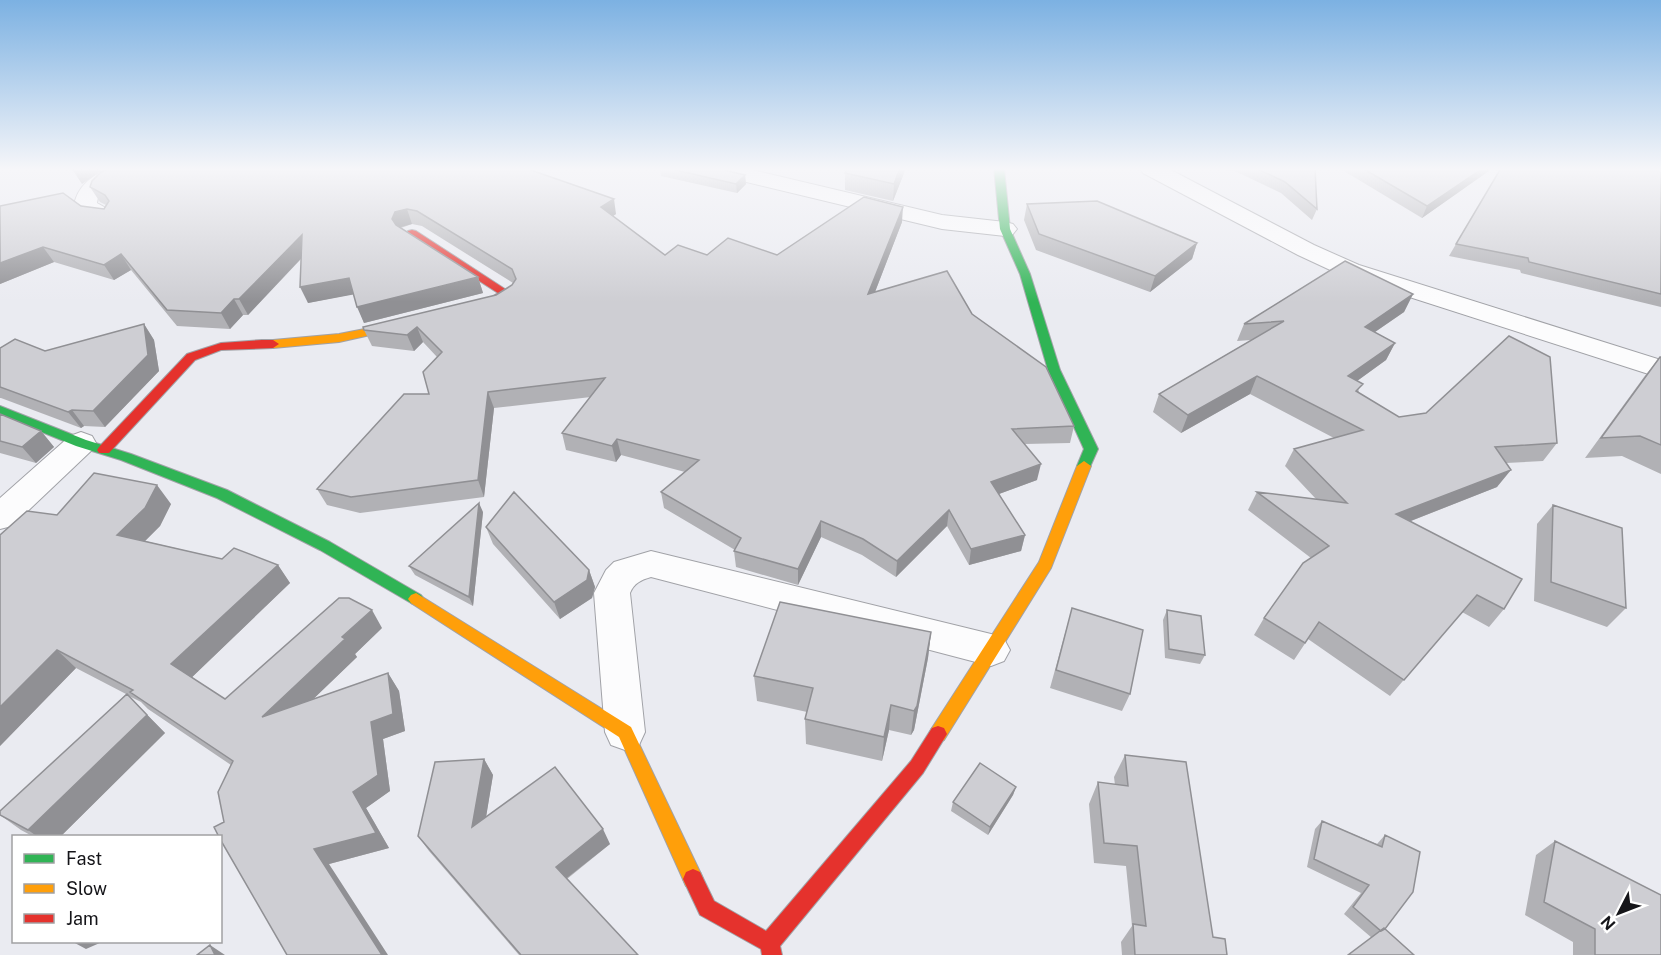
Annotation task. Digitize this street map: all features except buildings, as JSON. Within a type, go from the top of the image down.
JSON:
[{"type":"street","points":[[97,213],[105,217]]},
{"type":"street","points":[[903,213],[942,222],[1005,230]]},
{"type":"street","points":[[991,650],[651,564],[624,573],[617,578],[612,593],[625,732],[707,908],[770,949],[917,767],[1046,564],[1091,449],[1054,370],[1025,274],[1005,230],[1003,213]]},
{"type":"street","points":[[1235,213],[1306,250],[1350,270],[1661,369]]},
{"type":"street","points":[[412,233],[506,293],[490,303],[453,313]]},
{"type":"street","points":[[0,517],[92,447],[191,357],[209,347],[221,344],[294,343],[332,339],[430,319]]},
{"type":"street","points":[[0,410],[92,447],[222,494],[325,546],[436,611],[625,732]]},
{"type":"traffic: fast","points":[[1003,213],[1005,229],[1025,274],[1054,370],[1091,449],[1084,466]]},
{"type":"traffic: fast","points":[[0,410],[81,443],[126,457],[222,494],[325,546],[416,599]]},
{"type":"traffic: slow","points":[[273,344],[339,338],[411,323]]},
{"type":"traffic: slow","points":[[938,734],[1046,564],[1084,466]]},
{"type":"traffic: slow","points":[[416,599],[625,732],[693,879]]},
{"type":"traffic: jam","points":[[412,233],[506,293],[490,303],[469,309]]},
{"type":"traffic: jam","points":[[104,450],[191,357],[221,347],[241,344],[273,344]]},
{"type":"traffic: jam","points":[[769,943],[917,767],[938,734]]},
{"type":"traffic: jam","points":[[693,879],[707,908],[769,943],[772,955]]}]
